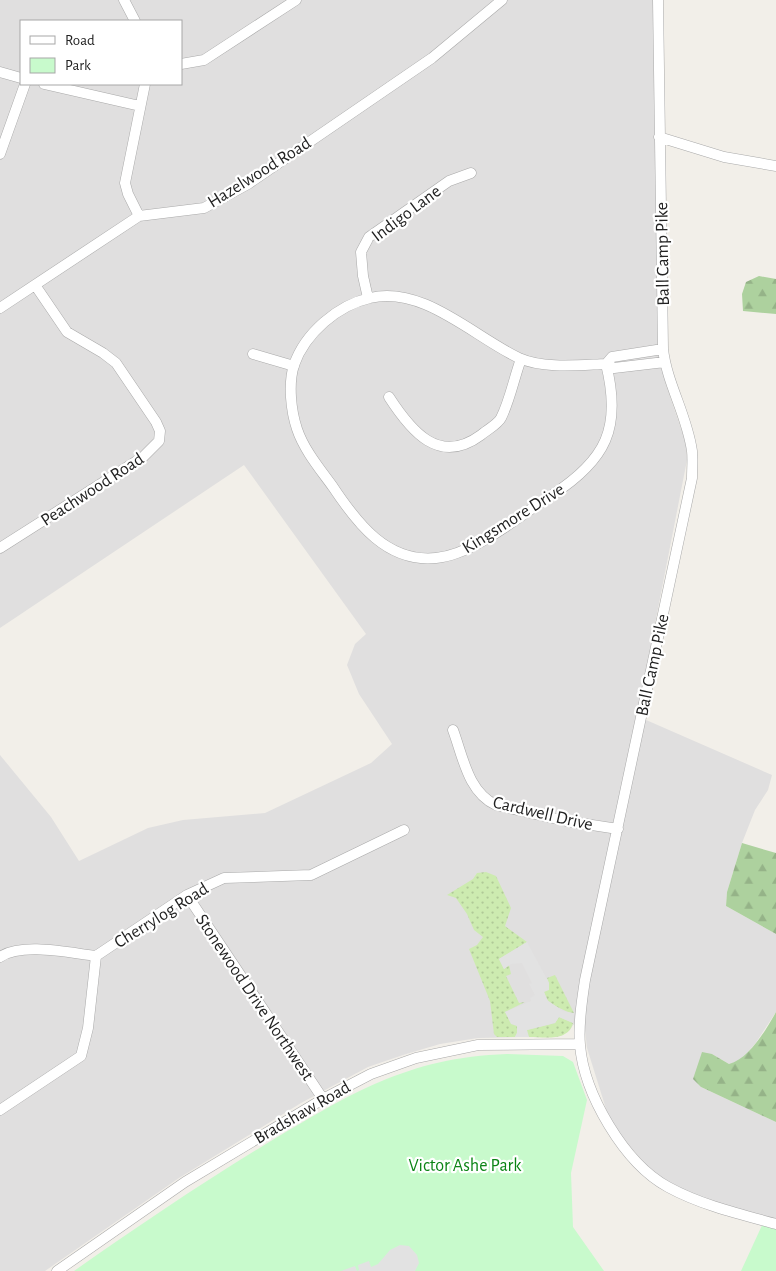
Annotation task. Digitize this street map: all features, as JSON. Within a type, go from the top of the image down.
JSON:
[{"type":"street","points":[[124,0],[134,20]]},
{"type":"street","points":[[182,64],[204,60],[296,0]]},
{"type":"street","name":"Hazelwood Road","points":[[0,308],[139,216],[204,208],[248,184],[432,58],[502,0]]},
{"type":"street","name":"Ball Camp Pike","points":[[658,0],[663,349],[665,362],[686,424],[692,452],[692,478],[585,980],[579,1044],[582,1061],[599,1105],[614,1133],[639,1165],[666,1186],[686,1196],[776,1224]]},
{"type":"street","points":[[0,72],[20,78]]},
{"type":"street","points":[[0,154],[25,85]]},
{"type":"street","points":[[48,85],[140,106]]},
{"type":"street","points":[[139,216],[128,194],[126,183],[145,85]]},
{"type":"street","points":[[659,137],[724,157],[776,166]]},
{"type":"street","name":"Indigo Lane","points":[[368,298],[363,276],[361,252],[369,237],[449,181],[471,173]]},
{"type":"street","name":"Peachwood Road","points":[[0,548],[152,451],[159,441],[160,432],[156,422],[116,363],[67,332],[34,285]]},
{"type":"street","name":"Kingsmore Drive","points":[[663,349],[612,357],[606,364],[611,400],[611,423],[601,450],[594,460],[573,481],[471,547],[454,555],[425,559],[392,550],[367,533],[308,452],[294,418],[292,405],[294,366],[315,331],[326,320],[344,309],[368,298],[384,296],[414,299],[521,359],[544,364],[606,364],[614,368],[665,362]]},
{"type":"street","points":[[253,354],[294,366]]},
{"type":"street","points":[[389,397],[405,421],[424,440],[444,448],[472,442],[501,420],[521,359]]},
{"type":"street","name":"Cardwell Drive","points":[[454,730],[474,787],[486,800],[496,805],[566,821],[618,829]]},
{"type":"street","name":"Cherrylog Road","points":[[0,957],[6,953],[39,949],[96,956],[187,895],[224,878],[311,875],[404,830]]},
{"type":"street","name":"Stonewood Drive Northwest","points":[[187,895],[323,1099]]},
{"type":"street","points":[[0,1110],[80,1056],[88,1028],[96,956]]},
{"type":"street","name":"Bradshaw Road","points":[[57,1271],[185,1182],[323,1099],[371,1074],[437,1052],[492,1044],[579,1044]]},
{"type":"shaded area","points":[[0,0],[655,0],[658,339],[666,385],[686,443],[687,460],[637,716],[772,775],[768,790],[755,810],[742,843],[727,892],[726,906],[776,934],[776,1012],[755,1044],[739,1062],[729,1064],[712,1054],[701,1087],[776,1122],[776,1220],[696,1196],[668,1182],[646,1165],[622,1137],[607,1112],[587,1048],[584,1021],[573,1025],[570,1030],[560,1036],[478,1038],[440,1044],[368,1067],[301,1103],[179,1178],[45,1271],[0,1271],[0,755],[51,817],[79,861],[148,828],[183,820],[265,813],[371,763],[392,744],[359,694],[347,665],[355,644],[366,634],[244,465],[0,628]]},
{"type":"shaded area","points":[[527,942],[549,983],[549,990],[544,992],[547,1000],[563,1011],[574,1013],[573,1023],[559,1017],[555,1023],[527,1030],[529,1037],[515,1037],[517,1026],[511,1024],[505,1012],[531,1001],[530,998],[535,995],[529,984],[532,983],[522,963],[511,964],[504,969],[499,959]]},
{"type":"shaded area","points":[[400,1245],[409,1246],[417,1255],[419,1263],[415,1271],[357,1271],[359,1270],[358,1265],[369,1261],[371,1267],[378,1264],[390,1250]]},
{"type":"shaded area","points":[[355,1266],[357,1271],[341,1271]]},
{"type":"green space","points":[[759,276],[776,279],[776,314],[743,311],[742,294],[746,282]]},
{"type":"green space","points":[[742,843],[776,853],[776,934],[726,906],[727,892]]},
{"type":"green space","points":[[486,872],[496,876],[511,908],[505,926],[527,942],[499,959],[504,969],[509,965],[511,974],[506,976],[519,1003],[525,1002],[505,1012],[517,1026],[515,1037],[497,1037],[494,1034],[490,1001],[469,949],[477,945],[483,937],[474,930],[467,914],[456,898],[447,895],[473,879],[477,873]]},
{"type":"green space","points":[[555,975],[574,1013],[572,1014],[549,1003],[544,992],[549,983],[547,978]]},
{"type":"green space","points":[[776,1012],[776,1122],[701,1087],[693,1079],[702,1052],[712,1054],[729,1064],[736,1061],[756,1043]]},
{"type":"green space","points":[[559,1017],[573,1023],[570,1029],[561,1036],[549,1038],[529,1037],[527,1034],[527,1030],[555,1023]]},
{"type":"green space","name":"Victor Ashe Park","points":[[507,1054],[563,1056],[573,1062],[587,1100],[571,1173],[573,1227],[604,1271],[74,1271],[217,1175],[296,1126],[352,1095],[409,1071],[439,1062]]},
{"type":"green space","points":[[764,1221],[776,1224],[776,1271],[741,1271]]}]
